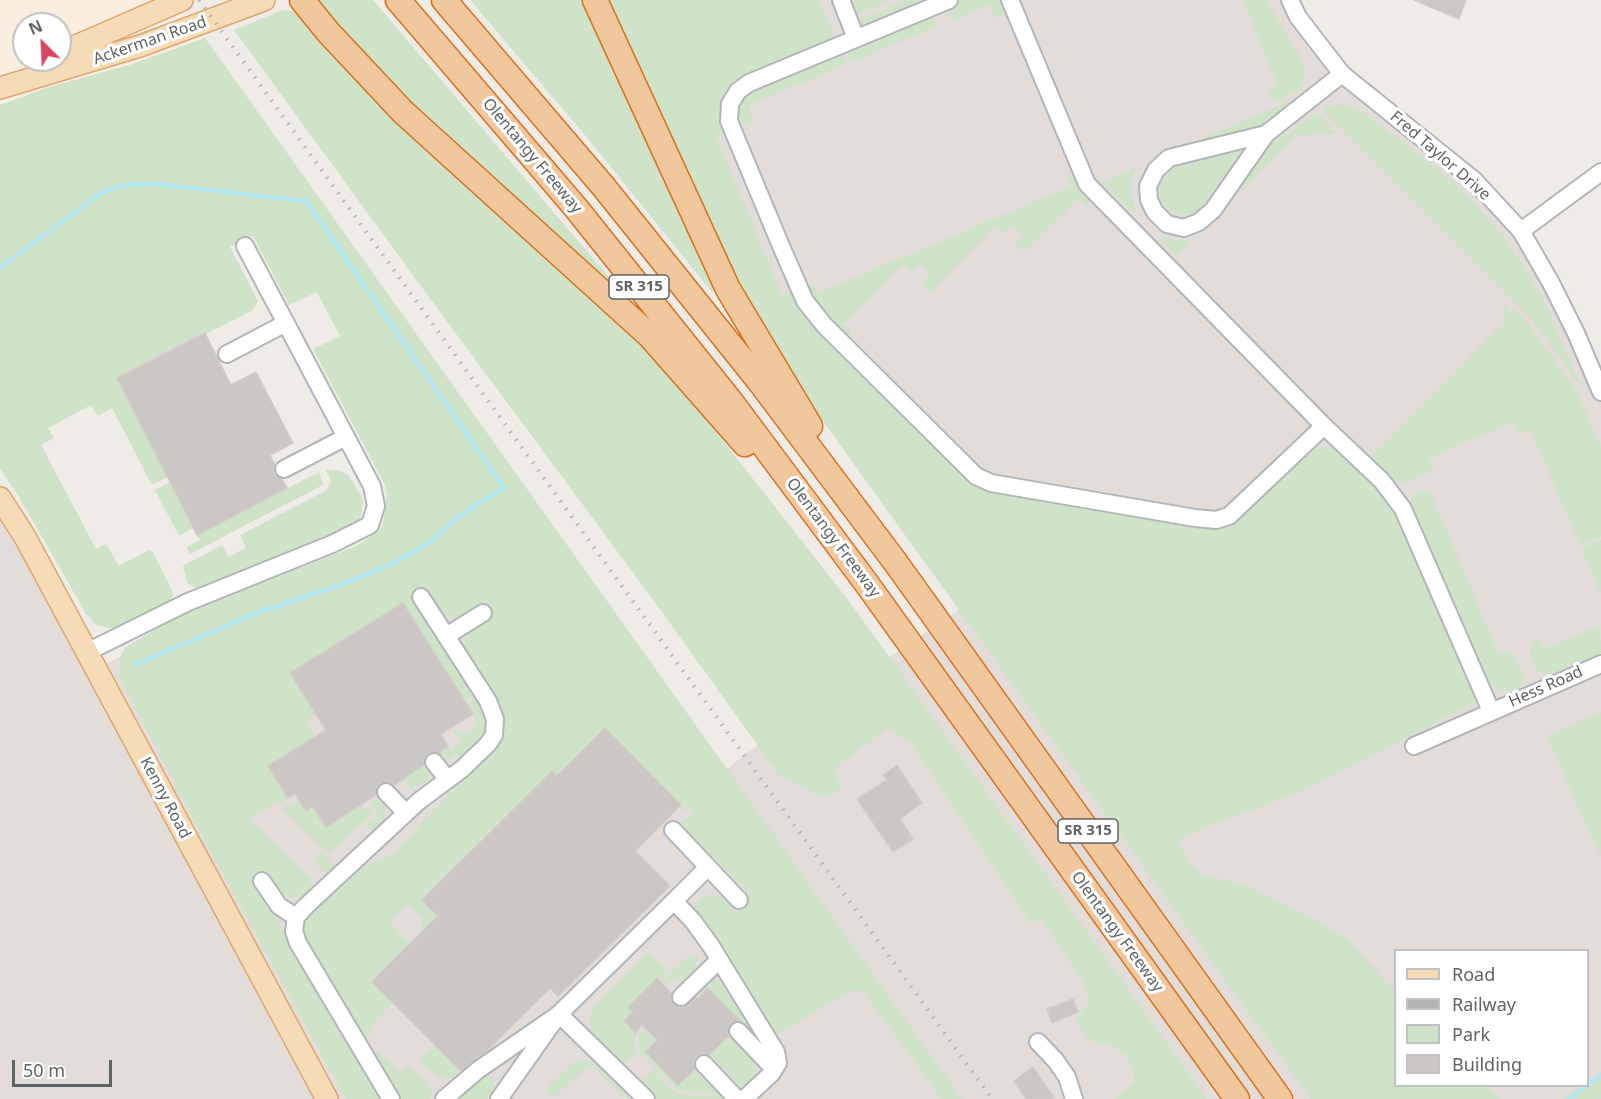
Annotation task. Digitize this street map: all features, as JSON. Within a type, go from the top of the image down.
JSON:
[{"type":"highway","points":[[302,0],[403,112],[650,336],[867,584]]},
{"type":"highway","name":"Olentangy Freeway","points":[[398,0],[584,217],[732,404],[867,584],[1237,1099]]},
{"type":"highway","name":"Olentangy Freeway","points":[[444,0],[633,223],[760,382],[896,563],[1280,1099]]},
{"type":"highway","points":[[595,0],[728,290],[764,352],[896,563]]},
{"type":"main road","name":"Ackerman Road","points":[[72,48],[182,0]]},
{"type":"main road","name":"Ackerman Road","points":[[0,88],[140,46],[264,0]]},
{"type":"main road","points":[[0,82],[21,72]]},
{"type":"main road","name":"Kenny Road","points":[[0,498],[25,537],[327,1099]]},
{"type":"street","points":[[841,0],[856,38]]},
{"type":"street","points":[[949,0],[749,83],[738,91],[730,104],[729,121],[805,301],[824,325],[976,476],[991,483],[1216,520],[1229,516],[1324,426]]},
{"type":"street","points":[[1010,0],[1088,184],[1324,426],[1382,481],[1402,508],[1491,711]]},
{"type":"street","name":"Fred Taylor Drive","points":[[1295,2],[1298,17],[1342,74],[1474,180],[1521,231],[1561,303],[1601,392]]},
{"type":"street","points":[[1266,134],[1169,158],[1155,170],[1148,186],[1149,200],[1155,212],[1167,224],[1184,228],[1199,222],[1213,210],[1266,134],[1342,74]]},
{"type":"street","points":[[1521,231],[1601,172]]},
{"type":"street","points":[[87,652],[188,602],[332,544],[369,525],[376,506],[372,486],[245,246]]},
{"type":"street","points":[[227,354],[286,323]]},
{"type":"street","points":[[284,469],[346,437]]},
{"type":"street","points":[[391,1099],[298,943],[294,931],[296,917],[406,813],[488,744],[494,735],[496,727],[488,701],[421,597]]},
{"type":"street","points":[[446,636],[483,613]]},
{"type":"street","name":"Hess Road","points":[[1414,746],[1601,663]]},
{"type":"street","points":[[434,762],[448,780]]},
{"type":"street","points":[[386,792],[406,813]]},
{"type":"street","points":[[673,830],[739,900]]},
{"type":"street","points":[[444,1099],[478,1070],[559,1014],[708,867]]},
{"type":"street","points":[[262,881],[279,906],[296,917]]},
{"type":"street","points":[[674,901],[693,921],[776,1052],[778,1063],[774,1069],[744,1099]]},
{"type":"street","points":[[681,998],[719,960]]},
{"type":"street","points":[[499,1099],[559,1014]]},
{"type":"street","points":[[559,1014],[646,1099]]},
{"type":"street","points":[[738,1031],[774,1069]]},
{"type":"street","points":[[1038,1042],[1056,1060],[1067,1077],[1074,1099]]},
{"type":"street","points":[[704,1064],[737,1099]]},
{"type":"shaded area","points":[[0,0],[177,0],[205,38],[129,65],[49,87],[0,105]]},
{"type":"shaded area","points":[[630,0],[1290,0],[1319,46],[1521,231],[1601,392],[1601,1099],[0,1099],[0,498],[96,669],[120,657],[125,648],[146,635],[187,613],[356,546],[378,532],[720,775],[744,755],[987,591],[777,318]]},
{"type":"green space","points":[[316,0],[373,0],[625,296],[622,298],[415,112]]},
{"type":"green space","points":[[470,0],[584,0],[716,289],[712,292],[585,135]]},
{"type":"green space","points":[[605,0],[819,0],[835,38],[745,76],[733,86],[729,132],[717,138],[782,295],[793,291],[984,487],[1003,494],[1219,530],[1236,523],[1309,453],[1320,448],[1331,447],[1350,458],[1391,502],[1478,696],[1476,702],[1302,791],[1185,835],[1179,842],[1188,861],[1204,876],[1242,884],[1320,922],[1348,941],[1394,990],[1394,1087],[1488,1087],[1500,1099],[1311,1099],[797,385],[752,311]]},
{"type":"green space","points":[[849,0],[892,0],[855,14]]},
{"type":"green space","points":[[906,0],[926,1],[868,25],[861,24],[861,19]]},
{"type":"green space","points":[[966,0],[999,0],[1004,5],[1006,13],[996,19],[991,8],[992,4],[953,20],[948,8]]},
{"type":"green space","points":[[1243,0],[1267,0],[1302,60],[1305,75],[1300,90],[1272,102],[1268,91],[1278,86]]},
{"type":"green space","points":[[283,10],[301,13],[354,79],[621,321],[676,381],[849,601],[1207,1099],[1115,1099],[1133,1082],[1134,1070],[1129,1059],[1115,1046],[1091,1041],[1081,1029],[1076,1019],[1090,1000],[1084,983],[1042,919],[1031,923],[912,744],[888,728],[834,768],[841,787],[830,795],[819,796],[778,774],[654,601],[234,30]]},
{"type":"green space","points":[[932,14],[937,26],[851,62],[846,50]]},
{"type":"green space","points":[[205,38],[962,1099],[942,1099],[863,991],[852,990],[772,1037],[704,922],[691,909],[711,894],[723,898],[734,909],[750,894],[681,825],[693,811],[689,806],[684,811],[679,807],[681,805],[605,728],[557,776],[552,771],[422,899],[438,916],[421,934],[418,931],[422,926],[422,919],[409,903],[389,922],[410,944],[372,982],[393,1003],[370,1026],[374,1031],[364,1040],[303,939],[302,926],[305,920],[366,865],[391,856],[497,745],[503,733],[503,717],[491,692],[467,655],[464,645],[466,636],[471,630],[463,618],[445,617],[426,588],[411,598],[473,695],[465,701],[403,603],[291,673],[316,714],[305,721],[315,737],[268,766],[288,798],[279,805],[275,801],[263,813],[260,810],[250,820],[312,883],[308,894],[291,897],[282,895],[267,875],[256,882],[299,961],[382,1099],[346,1099],[196,824],[119,676],[120,657],[125,648],[146,635],[187,613],[356,546],[378,532],[383,523],[387,495],[385,485],[313,349],[340,336],[317,292],[289,305],[253,236],[230,247],[258,301],[253,310],[117,378],[168,477],[152,485],[112,408],[98,416],[91,405],[48,428],[54,438],[41,445],[96,549],[106,544],[119,566],[149,550],[153,552],[171,588],[173,596],[169,602],[118,628],[106,628],[95,624],[85,612],[18,495],[0,469],[0,105],[49,87],[129,65]]},
{"type":"green space","points":[[842,52],[847,64],[749,105],[753,122],[747,125],[740,123],[738,107],[743,97],[751,90]]},
{"type":"green space","points":[[1300,98],[1296,102],[1258,128],[1179,148]]},
{"type":"green space","points":[[1343,104],[1360,110],[1427,160],[1463,191],[1501,233],[1526,269],[1547,307],[1583,390],[1532,319],[1325,112],[1324,108]]},
{"type":"green space","points":[[1316,113],[1337,134],[1296,135],[1223,209],[1269,145]]},
{"type":"green space","points":[[1239,150],[1243,153],[1199,210],[1192,214],[1181,215],[1164,205],[1160,186],[1165,175],[1174,168]]},
{"type":"green space","points":[[1136,167],[1131,187],[1135,210],[1133,212],[1102,182]]},
{"type":"green space","points":[[1073,174],[1089,198],[1087,207],[1078,199],[1024,252],[1015,245],[1024,236],[1013,225],[1004,233],[996,225],[930,292],[922,284],[931,274],[920,263],[911,272],[902,264],[844,324],[853,332],[845,334],[818,306],[810,288],[812,282],[818,293],[1072,186],[1067,175]]},
{"type":"green space","points":[[1165,237],[1190,243],[1177,256],[1162,241]]},
{"type":"green space","points":[[1508,304],[1510,306],[1507,310],[1510,312],[1514,308],[1527,322],[1578,394],[1601,447],[1601,537],[1580,545],[1531,429],[1518,434],[1513,422],[1429,458],[1434,470],[1403,483],[1396,483],[1392,480],[1371,457],[1508,319],[1501,312]]},
{"type":"green space","points":[[326,470],[338,470],[348,475],[353,482],[363,500],[361,518],[357,525],[197,589],[187,583],[183,566],[222,545],[229,557],[246,548],[240,535],[327,490],[331,481]]},
{"type":"green space","points":[[319,472],[323,485],[190,554],[187,547],[200,540],[197,535]]},
{"type":"green space","points":[[170,482],[194,528],[179,536],[155,490]]},
{"type":"green space","points":[[1429,489],[1499,655],[1512,652],[1523,676],[1523,684],[1516,690],[1499,690],[1485,680],[1410,506],[1412,497]]},
{"type":"green space","points":[[1601,540],[1601,594],[1582,548]]},
{"type":"green space","points":[[1600,625],[1601,653],[1552,674],[1544,674],[1536,668],[1530,649],[1537,639],[1539,638],[1544,649]]},
{"type":"green space","points":[[475,698],[486,721],[487,727],[484,735],[458,761],[458,755],[453,755],[451,760],[447,759],[440,752],[448,746],[452,750],[462,744],[453,730],[456,729],[462,735],[479,724],[467,704]]},
{"type":"green space","points":[[1601,712],[1601,857],[1547,736]]},
{"type":"green space","points":[[425,765],[429,775],[425,782],[411,788],[406,782],[401,784],[400,781]]},
{"type":"green space","points":[[380,797],[385,809],[385,821],[374,834],[366,825],[378,814],[370,802]]},
{"type":"green space","points":[[299,800],[306,810],[312,806],[326,827],[362,804],[365,810],[369,807],[373,814],[328,853],[283,809]]},
{"type":"green space","points":[[323,852],[336,868],[331,872],[323,871],[315,863]]},
{"type":"green space","points":[[648,952],[667,972],[659,980],[657,978],[628,1006],[633,1012],[624,1021],[635,1033],[636,1052],[621,1067],[597,1043],[592,1034],[590,1022],[592,1012],[596,1005]]},
{"type":"green space","points":[[688,956],[699,960],[695,964],[699,968],[682,983],[676,977],[665,987],[661,982]]},
{"type":"green space","points":[[709,980],[718,980],[765,1047],[709,989],[698,999],[693,994]]},
{"type":"green space","points":[[645,1028],[658,1040],[646,1052],[678,1084],[695,1068],[719,1092],[717,1094],[678,1090],[639,1051],[639,1034]]},
{"type":"green space","points":[[729,1035],[753,1058],[756,1065],[755,1077],[747,1084],[740,1086],[734,1084],[731,1081],[733,1078],[710,1054]]},
{"type":"green space","points":[[435,1045],[460,1070],[450,1079],[439,1077],[419,1060]]},
{"type":"green space","points":[[377,1050],[400,1074],[408,1066],[411,1067],[430,1085],[432,1091],[430,1099],[400,1099],[375,1055]]},
{"type":"green space","points":[[581,1059],[592,1061],[631,1099],[626,1099],[590,1064],[553,1098],[545,1090],[575,1061]]},
{"type":"green space","points":[[654,1070],[676,1094],[718,1097],[721,1095],[722,1099],[653,1099],[639,1084]]},
{"type":"green space","points":[[1601,1072],[1601,1099],[1564,1099],[1582,1087],[1589,1087],[1589,1081]]},
{"type":"green space","points":[[484,1074],[492,1078],[494,1084],[494,1088],[486,1099],[454,1099]]},
{"type":"building","points":[[1414,0],[1466,0],[1459,19]]},
{"type":"building","points":[[205,333],[231,385],[256,372],[293,443],[270,455],[275,465],[274,473],[282,479],[287,488],[197,535],[117,378]]},
{"type":"building","points":[[403,603],[473,714],[441,734],[448,746],[440,752],[441,754],[428,753],[424,759],[424,765],[394,785],[388,782],[379,784],[376,795],[326,827],[312,806],[306,811],[295,794],[288,798],[268,766],[326,730],[290,673]]},
{"type":"building","points":[[605,728],[681,805],[635,851],[670,886],[558,996],[550,988],[488,1050],[461,1071],[372,982],[438,916],[422,900],[552,771],[557,776]]},
{"type":"building","points":[[897,765],[922,803],[900,819],[913,839],[893,852],[857,799],[887,780],[883,775]]},
{"type":"building","points":[[657,978],[671,993],[671,1000],[678,1007],[684,1007],[696,997],[698,999],[708,988],[741,1021],[730,1024],[729,1035],[709,1055],[702,1054],[696,1057],[695,1069],[678,1085],[646,1052],[658,1040],[642,1025],[635,1033],[624,1021],[633,1012],[628,1007]]},
{"type":"building","points":[[1073,999],[1078,1012],[1052,1023],[1047,1009]]},
{"type":"building","points":[[1033,1067],[1055,1099],[1026,1099],[1014,1081]]},
{"type":"waterway","points":[[0,268],[101,193],[118,187],[155,184],[306,201],[504,488],[458,517],[428,543],[391,565],[254,614],[135,665]]},
{"type":"waterway","points":[[1589,1084],[1601,1075]]},
{"type":"waterway","points":[[1569,1099],[1586,1087]]},
{"type":"railway","points":[[199,0],[992,1099]]}]
